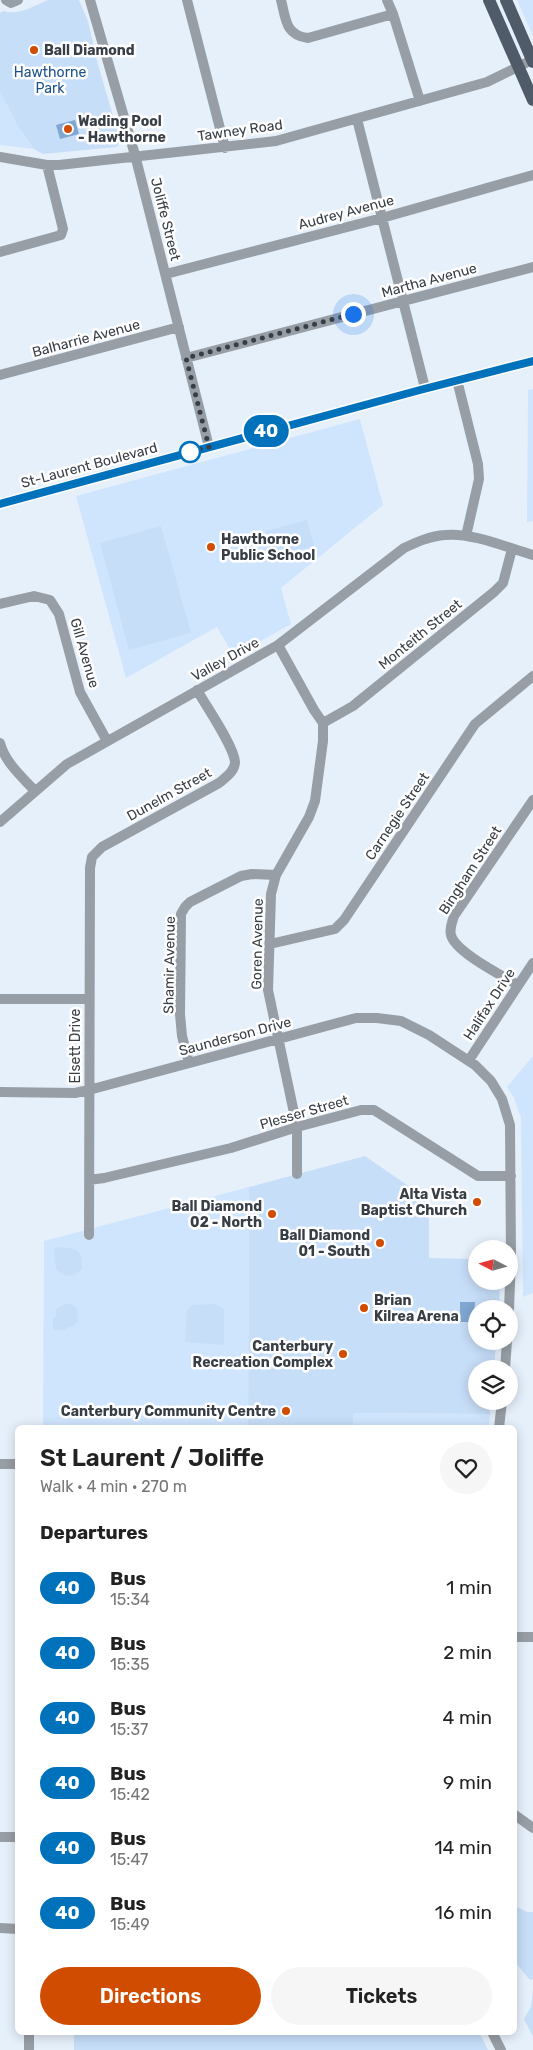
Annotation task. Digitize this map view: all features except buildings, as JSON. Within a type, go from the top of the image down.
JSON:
[{"type":"main road","points":[[489,0],[533,100]]},
{"type":"main road","points":[[506,0],[533,61]]},
{"type":"street","points":[[6,0],[11,3],[18,0]]},
{"type":"street","name":"Joliffe Street","points":[[90,0],[135,155],[209,447]]},
{"type":"street","points":[[187,0],[225,148]]},
{"type":"street","points":[[281,0],[288,26],[293,34],[308,38],[393,14]]},
{"type":"street","points":[[387,0],[420,101]]},
{"type":"street","name":"Tawney Road","points":[[0,157],[46,165],[135,155],[225,148],[276,141],[487,82],[533,61]]},
{"type":"street","points":[[357,119],[425,388]]},
{"type":"street","points":[[0,252],[61,236],[63,229],[46,165]]},
{"type":"street","name":"Audrey Avenue","points":[[166,274],[382,218],[533,175]]},
{"type":"street","name":"Martha Avenue","points":[[186,358],[533,266]]},
{"type":"street","name":"Balharrie Avenue","points":[[0,375],[179,327]]},
{"type":"street","name":"St-Laurent Boulevard","points":[[0,504],[425,388],[533,361]]},
{"type":"street","points":[[457,380],[478,464],[479,479],[466,536]]},
{"type":"street","name":"Valley Drive","points":[[0,822],[67,764],[278,645],[404,548],[426,538],[443,535],[466,536],[533,555]]},
{"type":"street","name":"Monteith Street","points":[[323,723],[353,706],[494,592],[503,583],[512,549]]},
{"type":"street","name":"Gill Avenue","points":[[0,604],[34,596],[50,600],[60,614],[80,692],[107,741]]},
{"type":"street","points":[[278,645],[323,723]]},
{"type":"street","name":"Carnegie Street","points":[[270,944],[335,928],[344,920],[476,724],[533,676]]},
{"type":"street","name":"Dunelm Street","points":[[92,857],[102,847],[219,783],[232,772],[235,763],[232,751],[197,690]]},
{"type":"street","name":"Goren Avenue","points":[[297,1174],[297,1127],[268,990],[271,894],[276,875],[309,817],[315,801],[323,741],[323,723]]},
{"type":"street","points":[[0,743],[3,753],[9,762],[35,791]]},
{"type":"street","name":"Bingham Street","points":[[518,985],[454,943],[450,928],[454,916],[533,800]]},
{"type":"street","name":"Elsett Drive","points":[[88,1235],[90,868],[92,857]]},
{"type":"street","name":"Shamir Avenue","points":[[189,1063],[182,1036],[180,1014],[181,914],[190,902],[241,876],[252,874],[276,875]]},
{"type":"street","name":"Halifax Drive","points":[[469,1060],[533,963]]},
{"type":"street","points":[[0,999],[89,1000]]},
{"type":"street","name":"Saunderson Drive","points":[[0,1092],[75,1093],[356,1018],[402,1021],[430,1035],[469,1060],[491,1081],[502,1100],[510,1125],[509,1300]]},
{"type":"street","name":"Plesser Street","points":[[89,1180],[231,1148],[297,1127],[361,1110],[374,1110],[478,1176],[511,1176]]},
{"type":"street","points":[[499,1425],[501,1410]]},
{"type":"street","points":[[0,1464],[15,1464]]},
{"type":"street","points":[[517,1637],[533,1637]]},
{"type":"street","points":[[517,1816],[533,1828]]},
{"type":"street","points":[[0,1837],[15,1837]]},
{"type":"street","points":[[0,1928],[15,1929]]},
{"type":"street","points":[[29,2035],[29,2050]]},
{"type":"street","points":[[494,2035],[501,2050]]},
{"type":"shaded area","points":[[517,0],[533,0],[533,36]]},
{"type":"shaded area","points":[[0,92],[16,123],[34,149],[0,145]]},
{"type":"shaded area","points":[[533,389],[533,521],[527,522],[528,390]]},
{"type":"shaded area","name":"Hawthorne Public School","points":[[360,419],[383,505],[281,588],[291,624],[234,656],[217,627],[126,678],[76,496]]},
{"type":"shaded area","points":[[533,1056],[533,1293],[523,1297],[521,1118],[514,1098],[507,1087]]},
{"type":"shaded area","points":[[249,1187],[248,1425],[43,1425],[44,1241]]},
{"type":"shaded area","points":[[354,1413],[490,1414],[489,1425],[353,1425]]},
{"type":"green space","name":"Hawthorne Park","points":[[48,0],[79,0],[88,21],[97,61],[120,140],[117,147],[43,154],[34,149],[16,123],[0,92],[0,13],[3,11],[20,11]]},
{"type":"green space","points":[[307,520],[314,546],[272,557],[266,531]]},
{"type":"green space","points":[[161,526],[191,633],[129,650],[100,543]]},
{"type":"green space","points":[[365,1156],[429,1200],[429,1258],[468,1259],[468,1290],[500,1290],[499,1300],[468,1300],[468,1350],[495,1350],[495,1360],[468,1360],[468,1410],[490,1410],[490,1414],[354,1413],[353,1425],[248,1425],[249,1187]]},
{"type":"green space","points":[[56,1247],[75,1249],[81,1255],[82,1269],[69,1276],[59,1272],[56,1269],[54,1250]]},
{"type":"green space","points":[[65,1304],[72,1304],[77,1308],[78,1321],[74,1326],[67,1328],[67,1330],[55,1330],[53,1328],[53,1317],[56,1317],[56,1309]]},
{"type":"green space","points":[[215,1304],[224,1309],[224,1345],[185,1342],[187,1310],[193,1305]]},
{"type":"green space","points":[[517,1907],[527,1912],[533,1912],[533,1979],[530,1980],[517,1964]]},
{"type":"green space","points":[[533,1990],[533,2037],[524,2019],[531,2007]]},
{"type":"green space","points":[[74,2035],[480,2035],[488,2050],[74,2050]]},
{"type":"water","name":"Wading Pool - Hawthorne","points":[[75,120],[79,134],[60,139],[56,125]]},
{"type":"water","points":[[460,1302],[468,1302],[468,1322],[460,1322]]},
{"type":"bus line","name":"40","points":[[0,504],[533,361]]},
{"type":"place","name":"Ball Diamond","points":[[34,50]]},
{"type":"place","name":"Wading Pool - Hawthorne","points":[[68,129]]},
{"type":"place","name":"Hawthorne Public School","points":[[211,547]]},
{"type":"place","name":"Alta Vista Baptist Church","points":[[477,1202]]},
{"type":"place","name":"Ball Diamond 02 - North","points":[[272,1214]]},
{"type":"place","name":"Ball Diamond 01 - South","points":[[380,1243]]},
{"type":"place","name":"Brian Kilrea Arena","points":[[364,1308]]},
{"type":"place","name":"Canterbury Recreation Complex","points":[[343,1354]]},
{"type":"place","name":"Canterbury Community Centre","points":[[286,1411]]},
{"type":"route","points":[[190,452],[182,454],[209,447],[186,358],[353,314]]}]
